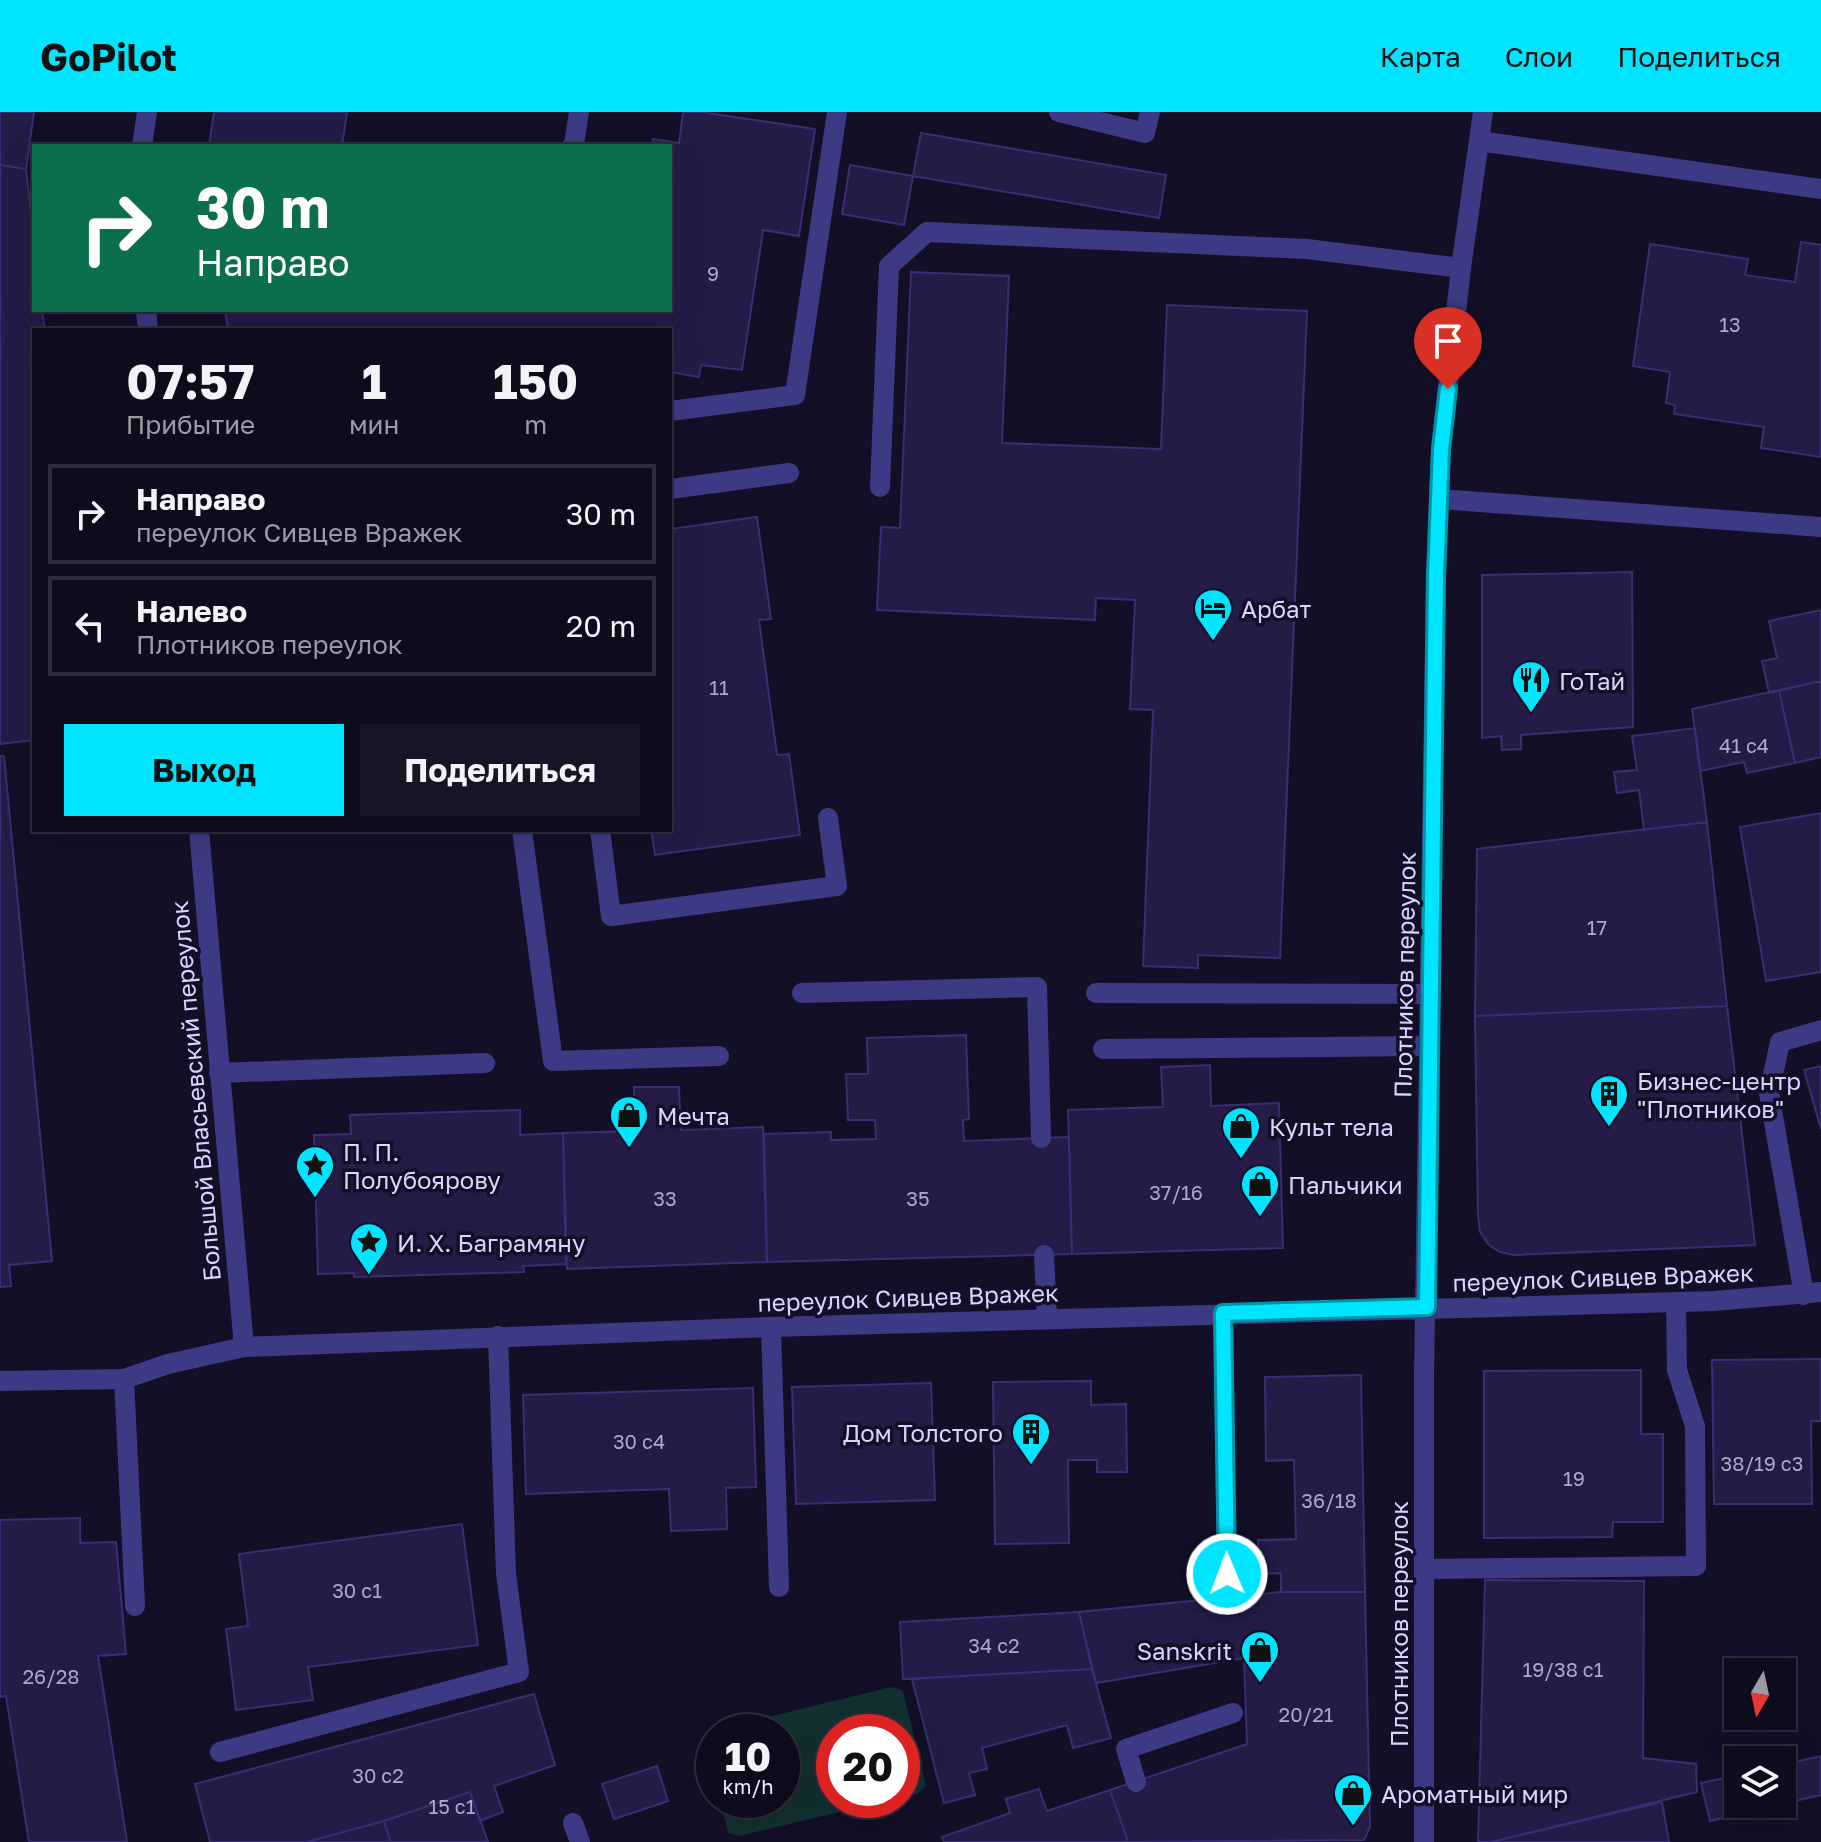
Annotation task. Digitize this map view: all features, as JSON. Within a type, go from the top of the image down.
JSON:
[{"type":"street","points":[[142,144],[147,112]]},
{"type":"street","points":[[574,144],[579,112]]},
{"type":"street","points":[[672,411],[795,395],[837,112]]},
{"type":"street","points":[[1059,112],[1145,133],[1150,112]]},
{"type":"street","name":"Плотников переулок","points":[[1424,1842],[1429,1046],[1439,499],[1441,449],[1461,268],[1483,112]]},
{"type":"street","points":[[1479,141],[1821,189]]},
{"type":"street","points":[[880,487],[889,266],[927,232],[1307,249],[1461,268]]},
{"type":"street","points":[[672,489],[789,473]]},
{"type":"street","points":[[1439,499],[1821,527]]},
{"type":"street","points":[[600,832],[611,916],[837,886],[828,818]]},
{"type":"street","name":"Большой Власьевский переулок","points":[[199,832],[244,1347]]},
{"type":"street","points":[[522,832],[553,1061],[719,1056]]},
{"type":"street","points":[[802,993],[1037,987],[1041,1138]]},
{"type":"street","points":[[1096,993],[1430,994]]},
{"type":"street","points":[[1812,1293],[1769,1093],[1780,1042],[1821,1030]]},
{"type":"street","points":[[1103,1049],[1429,1046]]},
{"type":"street","points":[[219,1073],[485,1063]]},
{"type":"street","points":[[1044,1255],[1047,1318]]},
{"type":"street","name":"переулок Сивцев Вражек","points":[[0,1381],[124,1379],[168,1364],[244,1347],[1047,1318],[1676,1302],[1812,1293]]},
{"type":"street","points":[[1424,1569],[1696,1566],[1695,1426],[1677,1370],[1676,1302]]},
{"type":"street","points":[[1223,1313],[1227,1574]]},
{"type":"street","points":[[771,1327],[779,1587]]},
{"type":"street","points":[[220,1752],[519,1672],[506,1574],[498,1336]]},
{"type":"street","points":[[124,1379],[135,1606]]},
{"type":"street","points":[[1136,1782],[1126,1749],[1233,1713]]},
{"type":"green space","points":[[892,1687],[903,1691],[909,1714],[816,1714],[816,1818],[739,1836],[728,1833],[724,1818],[800,1818],[800,1714],[780,1714]]},
{"type":"green space","points":[[920,1761],[926,1786],[920,1791]]},
{"type":"building","points":[[0,112],[34,112],[26,169],[0,165]]},
{"type":"building","points":[[214,112],[347,112],[342,144],[209,144]]},
{"type":"building","points":[[683,112],[815,129],[799,236],[763,230],[742,370],[701,365],[699,377],[672,372],[672,328],[228,328],[225,312],[672,312],[672,144],[652,144],[653,139],[679,143]]},
{"type":"building","points":[[921,133],[1166,175],[1159,218],[913,176]]},
{"type":"building","points":[[0,165],[26,169],[32,221],[32,312],[42,312],[45,328],[32,328],[32,740],[0,744]]},
{"type":"building","points":[[850,165],[913,176],[904,225],[842,214]]},
{"type":"building","points":[[1801,242],[1821,245],[1821,457],[1761,448],[1764,427],[1674,414],[1675,405],[1666,403],[1670,372],[1633,366],[1650,244],[1748,259],[1745,275],[1795,282]]},
{"type":"building","name":"Арбат","points":[[911,272],[1009,276],[1002,443],[1161,449],[1167,305],[1307,311],[1280,958],[1198,955],[1198,968],[1143,966],[1153,710],[1130,709],[1135,600],[1096,598],[1095,620],[877,610],[881,527],[900,528]]},
{"type":"building","points":[[757,517],[771,619],[759,620],[777,755],[789,754],[800,835],[655,855],[651,832],[672,832],[672,529]]},
{"type":"building","points":[[1632,572],[1633,727],[1521,735],[1521,749],[1502,750],[1501,736],[1482,738],[1482,575]]},
{"type":"building","points":[[1821,610],[1821,681],[1769,693],[1762,661],[1777,658],[1769,621]]},
{"type":"building","points":[[1821,681],[1821,757],[1795,763],[1779,690]]},
{"type":"building","points":[[1779,690],[1795,763],[1747,773],[1744,762],[1700,771],[1692,709]]},
{"type":"building","points":[[1695,728],[1707,822],[1644,830],[1639,790],[1617,793],[1614,772],[1637,770],[1632,736]]},
{"type":"building","points":[[0,756],[4,756],[52,1261],[9,1265],[11,1286],[0,1287]]},
{"type":"building","points":[[1821,813],[1821,972],[1766,981],[1740,827]]},
{"type":"building","points":[[1707,822],[1727,1006],[1475,1016],[1477,849]]},
{"type":"building","name":"Бизнес-центр \"Плотников\"","points":[[1727,1006],[1755,1245],[1514,1255],[1500,1252],[1489,1245],[1480,1232],[1478,1216],[1475,1016]]},
{"type":"building","points":[[966,1035],[969,1119],[963,1120],[964,1141],[1069,1137],[1072,1254],[767,1262],[764,1134],[831,1132],[831,1140],[876,1139],[875,1120],[848,1120],[846,1074],[868,1074],[867,1038]]},
{"type":"building","points":[[1210,1065],[1211,1106],[1279,1103],[1283,1248],[1072,1254],[1068,1110],[1163,1107],[1161,1067]]},
{"type":"building","points":[[1821,1066],[1821,1129],[1804,1070]]},
{"type":"building","points":[[634,1087],[679,1087],[681,1130],[763,1127],[767,1262],[567,1269],[563,1133],[635,1131]]},
{"type":"building","points":[[520,1110],[520,1135],[563,1133],[566,1264],[523,1266],[524,1272],[354,1277],[354,1273],[318,1274],[314,1135],[351,1134],[350,1115]]},
{"type":"building","points":[[1821,1359],[1821,1421],[1811,1421],[1812,1504],[1714,1504],[1712,1360]]},
{"type":"building","points":[[1641,1370],[1641,1434],[1663,1434],[1663,1522],[1613,1522],[1612,1537],[1484,1538],[1484,1371]]},
{"type":"building","points":[[1361,1375],[1365,1592],[1281,1592],[1281,1573],[1259,1574],[1258,1540],[1296,1539],[1294,1460],[1266,1461],[1265,1377]]},
{"type":"building","name":"Дом Толстого","points":[[1091,1381],[1091,1405],[1126,1404],[1127,1472],[1097,1472],[1097,1460],[1068,1460],[1069,1543],[995,1544],[993,1382]]},
{"type":"building","points":[[931,1383],[935,1500],[796,1504],[792,1387]]},
{"type":"building","points":[[753,1388],[756,1487],[726,1488],[727,1529],[671,1531],[669,1489],[526,1494],[523,1395]]},
{"type":"building","points":[[80,1518],[80,1543],[116,1542],[126,1654],[98,1656],[127,1842],[29,1842],[6,1696],[0,1697],[0,1520]]},
{"type":"building","points":[[462,1524],[478,1645],[308,1667],[313,1700],[236,1710],[226,1629],[248,1626],[239,1554]]},
{"type":"building","points":[[1485,1580],[1644,1581],[1643,1758],[1696,1764],[1697,1792],[1491,1842],[1478,1842]]},
{"type":"building","points":[[1281,1592],[1365,1592],[1370,1827],[1364,1840],[1128,1842],[1110,1790],[1247,1744],[1244,1658],[1096,1683],[1079,1612]]},
{"type":"building","points":[[1079,1612],[1092,1669],[903,1679],[900,1622]]},
{"type":"building","points":[[1092,1669],[1111,1738],[1073,1748],[1067,1725],[982,1748],[987,1769],[969,1773],[975,1795],[944,1803],[912,1679]]},
{"type":"building","points":[[534,1694],[555,1765],[494,1786],[503,1812],[480,1821],[470,1792],[384,1821],[307,1842],[210,1842],[195,1784]]},
{"type":"building","points":[[1821,1756],[1821,1795],[1796,1801],[1796,1762]]},
{"type":"building","points":[[657,1766],[668,1801],[614,1819],[602,1784]]},
{"type":"building","points":[[1724,1778],[1724,1818],[1710,1821],[1701,1783]]},
{"type":"building","points":[[1039,1789],[1047,1811],[1110,1790],[1128,1842],[944,1842],[942,1837],[1010,1813],[1006,1799]]},
{"type":"building","points":[[470,1792],[488,1842],[391,1842],[384,1821]]},
{"type":"building","points":[[1662,1802],[1669,1842],[1491,1842]]},
{"type":"building","points":[[384,1821],[391,1842],[307,1842]]},
{"type":"place","name":"Арбат","points":[[1213,642]]},
{"type":"place","name":"ГоТай","points":[[1531,714]]},
{"type":"place","name":"Бизнес-центр \"Плотников\"","points":[[1609,1128]]},
{"type":"place","name":"Мечта","points":[[629,1149]]},
{"type":"place","name":"Культ тела","points":[[1241,1160]]},
{"type":"place","name":"П. П. Полубоярову","points":[[315,1199]]},
{"type":"place","name":"Пальчики","points":[[1260,1218]]},
{"type":"place","name":"И. Х. Баграмяну","points":[[369,1276]]},
{"type":"place","name":"Дом Толстого","points":[[1031,1466]]},
{"type":"place","name":"Sanskrit","points":[[1260,1684]]},
{"type":"place","name":"Ароматный мир","points":[[1353,1827]]},
{"type":"route","points":[[1227,1574],[1223,1313],[1427,1307],[1436,576],[1441,449],[1448,389]]}]
